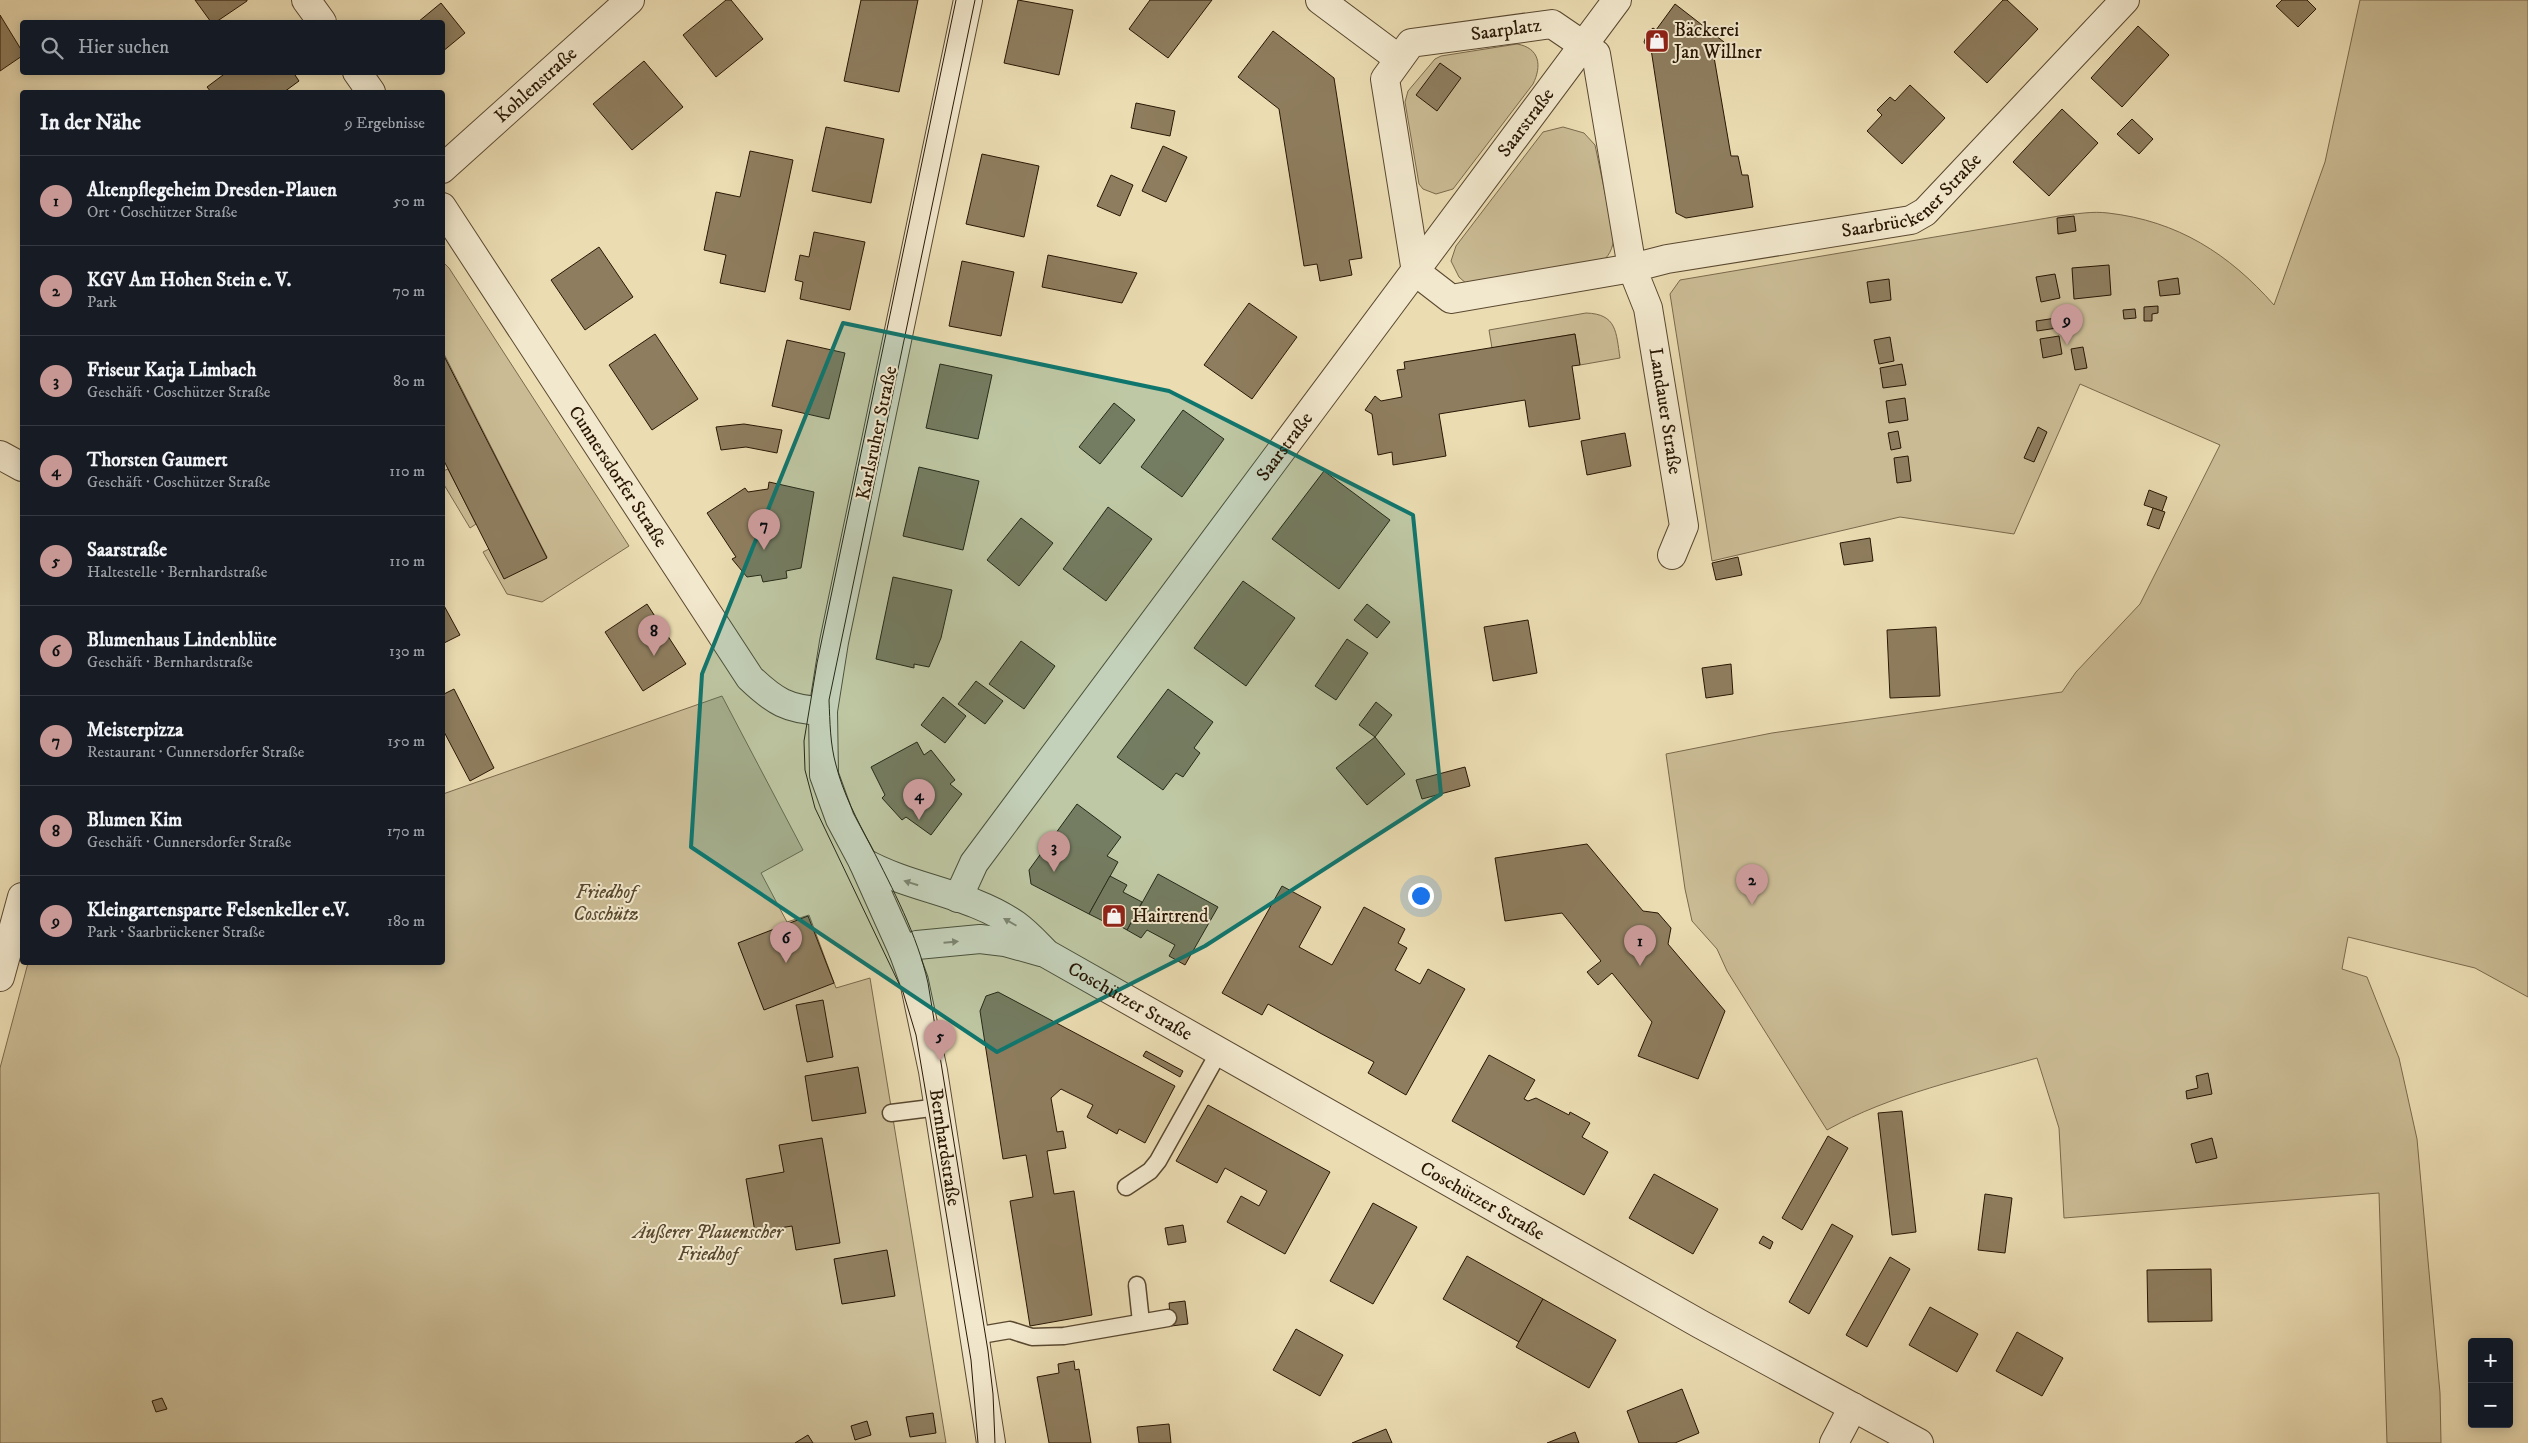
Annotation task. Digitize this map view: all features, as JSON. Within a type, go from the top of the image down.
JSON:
[{"type":"street","points":[[306,0],[321,20]]},
{"type":"street","name":"Kohlenstraße","points":[[445,166],[630,0]]},
{"type":"street","name":"Karlsruher Straße","points":[[863,862],[840,819],[824,775],[823,711],[834,642],[968,0]]},
{"type":"street","points":[[1320,0],[1399,59]]},
{"type":"street","name":"Saarstraße","points":[[958,898],[974,864],[1617,0]]},
{"type":"street","name":"Saarbrückener Straße","points":[[1632,268],[1667,259],[1911,220],[1925,212],[2125,0]]},
{"type":"street","name":"Saarplatz","points":[[1416,272],[1385,79],[1410,44],[1552,24],[1596,54],[1632,268]]},
{"type":"street","points":[[359,75],[370,90]]},
{"type":"street","name":"Cunnersdorfer Straße","points":[[445,212],[750,678],[774,700],[808,711],[823,711]]},
{"type":"street","points":[[1416,272],[1451,299],[1632,268]]},
{"type":"street","name":"Landauer Straße","points":[[1632,268],[1648,308],[1684,526],[1672,555]]},
{"type":"street","points":[[0,455],[20,466]]},
{"type":"street","name":"Coschützer Straße","points":[[863,862],[885,875],[985,908],[1016,925],[1047,954],[1700,1324],[1919,1443]]},
{"type":"street","name":"Bernhardstraße","points":[[863,862],[903,951],[914,982],[939,1107],[992,1443]]},
{"type":"street","points":[[0,977],[20,904]]},
{"type":"street","name":"Coschützer Straße","points":[[903,951],[917,945],[980,939],[1005,942],[1047,954]]},
{"type":"street","points":[[1834,1443],[1853,1407]]},
{"type":"lane","points":[[1126,1187],[1150,1171],[1158,1161],[1219,1052]]},
{"type":"lane","points":[[891,1113],[939,1107]]},
{"type":"lane","points":[[1137,1284],[1141,1322]]},
{"type":"lane","points":[[975,1336],[1010,1330],[1032,1337],[1064,1336],[1168,1318]]},
{"type":"highlighted area","points":[[843,323],[1169,391],[1413,515],[1441,794],[1205,946],[997,1052],[691,847],[702,674]]},
{"type":"green space","points":[[2360,0],[2528,0],[2528,997],[2475,968],[2348,937],[2342,969],[2367,977],[2399,1058],[2417,1139],[2440,1393],[2441,1443],[2387,1443],[2379,1193],[2064,1218],[2059,1128],[2037,1058],[1903,1097],[1877,1106],[1827,1130],[1727,971],[1717,949],[1692,921],[1685,889],[1666,754],[1772,733],[2062,692],[2076,672],[2140,604],[2220,445],[2080,384],[2014,534],[1900,517],[1712,561],[1670,294],[1680,280],[2059,216],[2102,212],[2133,217],[2157,224],[2179,232],[2200,243],[2239,270],[2274,305],[2325,162]]},
{"type":"green space","points":[[1517,44],[1530,49],[1537,59],[1538,71],[1533,84],[1453,189],[1436,194],[1423,189],[1419,184],[1405,102],[1408,91],[1435,59],[1441,56]]},
{"type":"green space","points":[[1563,127],[1584,133],[1595,145],[1614,236],[1610,252],[1599,264],[1468,285],[1459,277],[1451,261],[1456,246],[1543,132]]},
{"type":"green space","points":[[445,264],[629,546],[542,602],[507,594],[483,552],[489,549],[547,557],[445,356]]},
{"type":"green space","points":[[1586,313],[1604,317],[1613,326],[1620,358],[1580,365],[1575,334],[1492,348],[1489,330]]},
{"type":"green space","points":[[448,469],[476,524],[470,528],[445,486],[445,470]]},
{"type":"green space","points":[[722,696],[803,850],[761,873],[787,922],[809,915],[836,988],[870,978],[946,1443],[0,1443],[0,1068],[27,965],[445,965],[445,793]]},
{"type":"building","points":[[195,0],[247,0],[219,20],[210,20]]},
{"type":"building","points":[[726,0],[731,0],[763,39],[716,77],[683,35]]},
{"type":"building","points":[[861,0],[918,0],[899,92],[844,81]]},
{"type":"building","points":[[1018,0],[1073,10],[1059,75],[1004,63]]},
{"type":"building","points":[[1150,0],[1212,0],[1168,58],[1129,29]]},
{"type":"building","points":[[2003,0],[2007,0],[2038,29],[1987,83],[1954,52]]},
{"type":"building","points":[[2282,0],[2307,0],[2316,9],[2298,27],[2276,6]]},
{"type":"building","points":[[441,3],[465,33],[445,50],[445,20],[420,20]]},
{"type":"building","points":[[1675,4],[1724,42],[1714,57],[1731,156],[1738,156],[1742,175],[1748,175],[1753,207],[1686,218],[1676,213],[1651,49],[1648,49],[1644,42],[1647,33],[1653,28],[1656,30]]},
{"type":"building","points":[[0,15],[20,48],[20,57],[0,71]]},
{"type":"building","points":[[2138,26],[2169,55],[2122,107],[2091,78]]},
{"type":"building","points":[[1273,31],[1334,78],[1362,258],[1349,260],[1352,275],[1320,281],[1317,264],[1304,266],[1279,109],[1238,77]]},
{"type":"building","points":[[644,61],[683,107],[632,150],[593,104]]},
{"type":"building","points":[[1440,63],[1461,78],[1437,111],[1416,95]]},
{"type":"building","points":[[223,75],[295,75],[299,81],[287,90],[209,90],[207,87]]},
{"type":"building","points":[[1910,85],[1945,118],[1902,164],[1867,131],[1882,115],[1877,110],[1890,97],[1895,101]]},
{"type":"building","points":[[1136,103],[1175,111],[1170,136],[1131,128]]},
{"type":"building","points":[[2062,109],[2098,143],[2049,196],[2013,162]]},
{"type":"building","points":[[2132,119],[2153,139],[2139,154],[2117,134]]},
{"type":"building","points":[[826,127],[884,139],[871,203],[812,191]]},
{"type":"building","points":[[1163,146],[1187,157],[1166,202],[1142,191]]},
{"type":"building","points":[[750,151],[793,160],[765,292],[720,283],[726,255],[704,250],[716,192],[740,197]]},
{"type":"building","points":[[982,154],[1039,166],[1024,237],[966,224]]},
{"type":"building","points":[[1111,175],[1133,185],[1120,216],[1097,206]]},
{"type":"building","points":[[2074,216],[2076,231],[2058,234],[2057,218]]},
{"type":"building","points":[[814,232],[865,242],[850,310],[800,299],[803,282],[795,280],[800,255],[809,257]]},
{"type":"building","points":[[599,247],[633,297],[585,330],[551,280]]},
{"type":"building","points":[[1048,255],[1137,273],[1122,303],[1042,287]]},
{"type":"building","points":[[962,261],[1014,272],[1001,336],[949,326]]},
{"type":"building","points":[[2109,265],[2111,295],[2074,299],[2072,268]]},
{"type":"building","points":[[2055,274],[2060,298],[2041,302],[2036,277]]},
{"type":"building","points":[[2178,278],[2180,294],[2160,296],[2158,281]]},
{"type":"building","points":[[1889,279],[1891,300],[1870,303],[1867,282]]},
{"type":"building","points":[[1249,303],[1297,337],[1252,399],[1204,365]]},
{"type":"building","points":[[2158,306],[2158,313],[2152,314],[2152,321],[2144,321],[2144,307]]},
{"type":"building","points":[[2135,309],[2136,318],[2124,319],[2123,310]]},
{"type":"building","points":[[2063,317],[2064,327],[2037,331],[2036,321]]},
{"type":"building","points":[[655,334],[698,399],[652,430],[609,365]]},
{"type":"building","points":[[1575,334],[1580,365],[1572,366],[1580,419],[1529,427],[1525,400],[1439,414],[1446,456],[1393,465],[1392,452],[1378,455],[1372,414],[1365,410],[1375,396],[1381,401],[1402,397],[1397,370],[1405,369],[1404,362]]},
{"type":"building","points":[[2059,336],[2062,354],[2043,358],[2040,339]]},
{"type":"building","points":[[1890,337],[1894,361],[1879,364],[1874,340]]},
{"type":"building","points":[[787,340],[845,353],[829,419],[772,406]]},
{"type":"building","points":[[2083,347],[2087,368],[2075,370],[2071,349]]},
{"type":"building","points":[[445,358],[547,558],[504,579],[445,463]]},
{"type":"building","points":[[940,364],[992,375],[978,439],[926,428]]},
{"type":"building","points":[[1902,364],[1906,385],[1883,388],[1880,368]]},
{"type":"building","points":[[1905,398],[1908,420],[1889,423],[1886,401]]},
{"type":"building","points":[[1114,403],[1135,420],[1100,464],[1079,447]]},
{"type":"building","points":[[1183,410],[1224,439],[1182,497],[1141,467]]},
{"type":"building","points":[[744,424],[782,430],[777,453],[746,447],[721,450],[716,427]]},
{"type":"building","points":[[2038,427],[2047,432],[2034,462],[2024,458]]},
{"type":"building","points":[[1898,431],[1901,448],[1891,450],[1888,433]]},
{"type":"building","points":[[1625,433],[1631,466],[1587,475],[1581,441]]},
{"type":"building","points":[[1908,456],[1911,481],[1897,483],[1894,458]]},
{"type":"building","points":[[919,467],[979,481],[963,550],[903,536]]},
{"type":"building","points":[[1324,471],[1390,520],[1339,589],[1272,539]]},
{"type":"building","points":[[769,482],[814,492],[801,568],[786,571],[787,578],[763,582],[761,575],[747,577],[732,559],[736,557],[707,513],[745,488],[748,492],[768,489]]},
{"type":"building","points":[[2149,490],[2167,497],[2162,511],[2144,505]]},
{"type":"building","points":[[1108,507],[1152,539],[1106,601],[1063,569]]},
{"type":"building","points":[[2153,508],[2165,512],[2159,529],[2147,525]]},
{"type":"building","points":[[1021,518],[1053,543],[1019,586],[987,560]]},
{"type":"building","points":[[1870,538],[1873,561],[1844,565],[1840,543]]},
{"type":"building","points":[[1738,557],[1742,575],[1716,580],[1712,563]]},
{"type":"building","points":[[893,577],[952,590],[941,638],[929,667],[914,664],[914,668],[876,659]]},
{"type":"building","points":[[1243,581],[1295,618],[1246,686],[1194,648]]},
{"type":"building","points":[[647,604],[686,664],[643,691],[605,632]]},
{"type":"building","points":[[1367,604],[1390,622],[1377,638],[1354,620]]},
{"type":"building","points":[[445,608],[460,635],[445,642]]},
{"type":"building","points":[[1528,620],[1537,673],[1493,681],[1484,627]]},
{"type":"building","points":[[1936,627],[1940,696],[1890,698],[1887,630]]},
{"type":"building","points":[[1347,639],[1368,653],[1336,700],[1315,686]]},
{"type":"building","points":[[1021,641],[1055,666],[1024,709],[989,684]]},
{"type":"building","points":[[1731,664],[1733,694],[1706,698],[1702,668]]},
{"type":"building","points":[[976,681],[1003,701],[985,724],[958,704]]},
{"type":"building","points":[[454,689],[494,768],[470,781],[445,734],[445,694]]},
{"type":"building","points":[[1168,689],[1213,722],[1194,748],[1200,753],[1183,777],[1176,773],[1163,790],[1117,757]]},
{"type":"building","points":[[943,697],[966,716],[945,743],[921,725]]},
{"type":"building","points":[[1376,702],[1392,715],[1375,737],[1359,725]]},
{"type":"building","points":[[1375,737],[1405,774],[1367,805],[1336,768]]},
{"type":"building","points":[[917,742],[924,755],[931,750],[955,780],[950,784],[962,794],[931,835],[906,817],[902,820],[882,798],[885,795],[871,767]]},
{"type":"building","points":[[1465,767],[1470,786],[1422,799],[1416,780]]},
{"type":"building","points":[[1077,804],[1121,837],[1107,856],[1118,862],[1089,914],[1031,884],[1029,870]]},
{"type":"building","points":[[1587,844],[1643,911],[1658,913],[1671,928],[1668,944],[1725,1011],[1698,1079],[1638,1056],[1652,1022],[1612,973],[1598,985],[1587,972],[1601,961],[1562,913],[1505,921],[1495,858]]},
{"type":"building","points":[[1158,874],[1218,907],[1185,965],[1169,956],[1175,945],[1147,930],[1141,938],[1127,930]]},
{"type":"building","points":[[1110,876],[1127,885],[1123,892],[1142,902],[1127,930],[1109,920],[1107,923],[1089,914]]},
{"type":"building","points":[[1282,886],[1321,907],[1299,947],[1332,965],[1364,907],[1405,929],[1398,943],[1407,948],[1395,970],[1420,984],[1428,969],[1465,989],[1406,1095],[1368,1073],[1374,1062],[1268,1004],[1262,1015],[1222,993]]},
{"type":"building","points":[[808,916],[834,983],[764,1010],[738,943]]},
{"type":"building","points":[[998,992],[1175,1086],[1145,1143],[1119,1129],[1117,1134],[1087,1117],[1093,1105],[1061,1089],[1051,1098],[1057,1132],[1063,1131],[1066,1148],[1047,1151],[1054,1194],[1074,1191],[1092,1315],[1030,1326],[1010,1201],[1033,1197],[1026,1155],[1003,1159],[980,1011],[986,996]]},
{"type":"building","points":[[823,1000],[833,1057],[807,1062],[796,1005]]},
{"type":"building","points":[[1146,1051],[1183,1071],[1180,1077],[1143,1056]]},
{"type":"building","points":[[1489,1055],[1535,1080],[1524,1099],[1528,1101],[1536,1098],[1569,1115],[1570,1112],[1590,1123],[1582,1137],[1608,1152],[1584,1195],[1452,1121]]},
{"type":"building","points":[[858,1067],[866,1113],[812,1121],[805,1076]]},
{"type":"building","points":[[2208,1073],[2212,1094],[2187,1099],[2186,1091],[2198,1088],[2196,1076]]},
{"type":"building","points":[[1208,1105],[1330,1172],[1285,1254],[1227,1222],[1241,1196],[1259,1206],[1267,1191],[1225,1168],[1217,1183],[1176,1161]]},
{"type":"building","points":[[1902,1111],[1916,1232],[1892,1235],[1878,1113]]},
{"type":"building","points":[[1828,1136],[1848,1148],[1802,1230],[1782,1218]]},
{"type":"building","points":[[822,1138],[840,1243],[796,1250],[792,1226],[755,1232],[746,1179],[784,1172],[779,1145]]},
{"type":"building","points":[[2212,1138],[2217,1158],[2196,1163],[2191,1144]]},
{"type":"building","points":[[1654,1174],[1718,1209],[1693,1254],[1629,1218]]},
{"type":"building","points":[[1985,1194],[2012,1198],[2005,1253],[1978,1250]]},
{"type":"building","points":[[1373,1203],[1417,1227],[1373,1304],[1330,1281]]},
{"type":"building","points":[[1832,1224],[1853,1236],[1809,1314],[1789,1302]]},
{"type":"building","points":[[1183,1225],[1186,1242],[1168,1245],[1165,1228]]},
{"type":"building","points":[[1763,1236],[1773,1242],[1770,1249],[1759,1243]]},
{"type":"building","points":[[887,1250],[895,1296],[842,1304],[834,1259]]},
{"type":"building","points":[[1467,1256],[1543,1299],[1519,1342],[1443,1299]]},
{"type":"building","points":[[1890,1257],[1910,1269],[1867,1347],[1846,1335]]},
{"type":"building","points":[[2211,1269],[2212,1321],[2148,1322],[2147,1270]]},
{"type":"building","points":[[1543,1299],[1616,1340],[1589,1388],[1516,1347]]},
{"type":"building","points":[[1185,1301],[1188,1324],[1171,1326],[1169,1303]]},
{"type":"building","points":[[1930,1307],[1978,1334],[1957,1372],[1909,1345]]},
{"type":"building","points":[[1296,1329],[1343,1355],[1320,1396],[1273,1370]]},
{"type":"building","points":[[2017,1332],[2063,1358],[2042,1396],[1996,1371]]},
{"type":"building","points":[[1074,1361],[1075,1370],[1079,1369],[1091,1443],[1049,1443],[1037,1377],[1059,1373],[1058,1364]]},
{"type":"building","points":[[1682,1389],[1699,1433],[1675,1443],[1639,1443],[1627,1411]]},
{"type":"building","points":[[162,1398],[167,1409],[156,1412],[152,1401]]},
{"type":"building","points":[[933,1413],[936,1433],[910,1437],[906,1417]]},
{"type":"building","points":[[867,1421],[871,1435],[855,1440],[851,1426]]},
{"type":"building","points":[[1169,1424],[1171,1443],[1139,1443],[1137,1427]]},
{"type":"building","points":[[1386,1429],[1392,1443],[1352,1443]]},
{"type":"building","points":[[1575,1432],[1579,1443],[1547,1443]]},
{"type":"building","points":[[808,1435],[813,1443],[795,1443]]},
{"type":"tram line","points":[[956,0],[817,663],[804,741],[805,770],[815,808],[903,992],[916,1035],[971,1360],[978,1443]]},
{"type":"tram line","points":[[975,0],[829,700],[833,749],[842,786],[904,913],[918,947],[928,983],[988,1351],[993,1394],[995,1443]]},
{"type":"place","name":"Bäckerei Jan Willner","points":[[1657,41]]},
{"type":"place","name":"Kleingartensparte Felsenkeller e.V.","points":[[2067,345]]},
{"type":"place","name":"Meisterpizza","points":[[764,550]]},
{"type":"place","name":"Blumen Kim","points":[[654,656]]},
{"type":"place","name":"Thorsten Gaumert","points":[[919,820]]},
{"type":"place","name":"Friseur Katja Limbach","points":[[1054,872]]},
{"type":"place","name":"KGV Am Hohen Stein e. V.","points":[[1752,905]]},
{"type":"place","name":"Hairtrend","points":[[1114,916]]},
{"type":"place","name":"Blumenhaus Lindenblüte","points":[[786,963]]},
{"type":"place","name":"Altenpflegeheim Dresden-Plauen","points":[[1640,966]]},
{"type":"place","name":"Saarstraße","points":[[940,1061]]},
{"type":"park label","name":"Friedhof Coschütz","points":[[606,903]]},
{"type":"park label","name":"Äußerer Plauenscher Friedhof","points":[[708,1243]]}]
